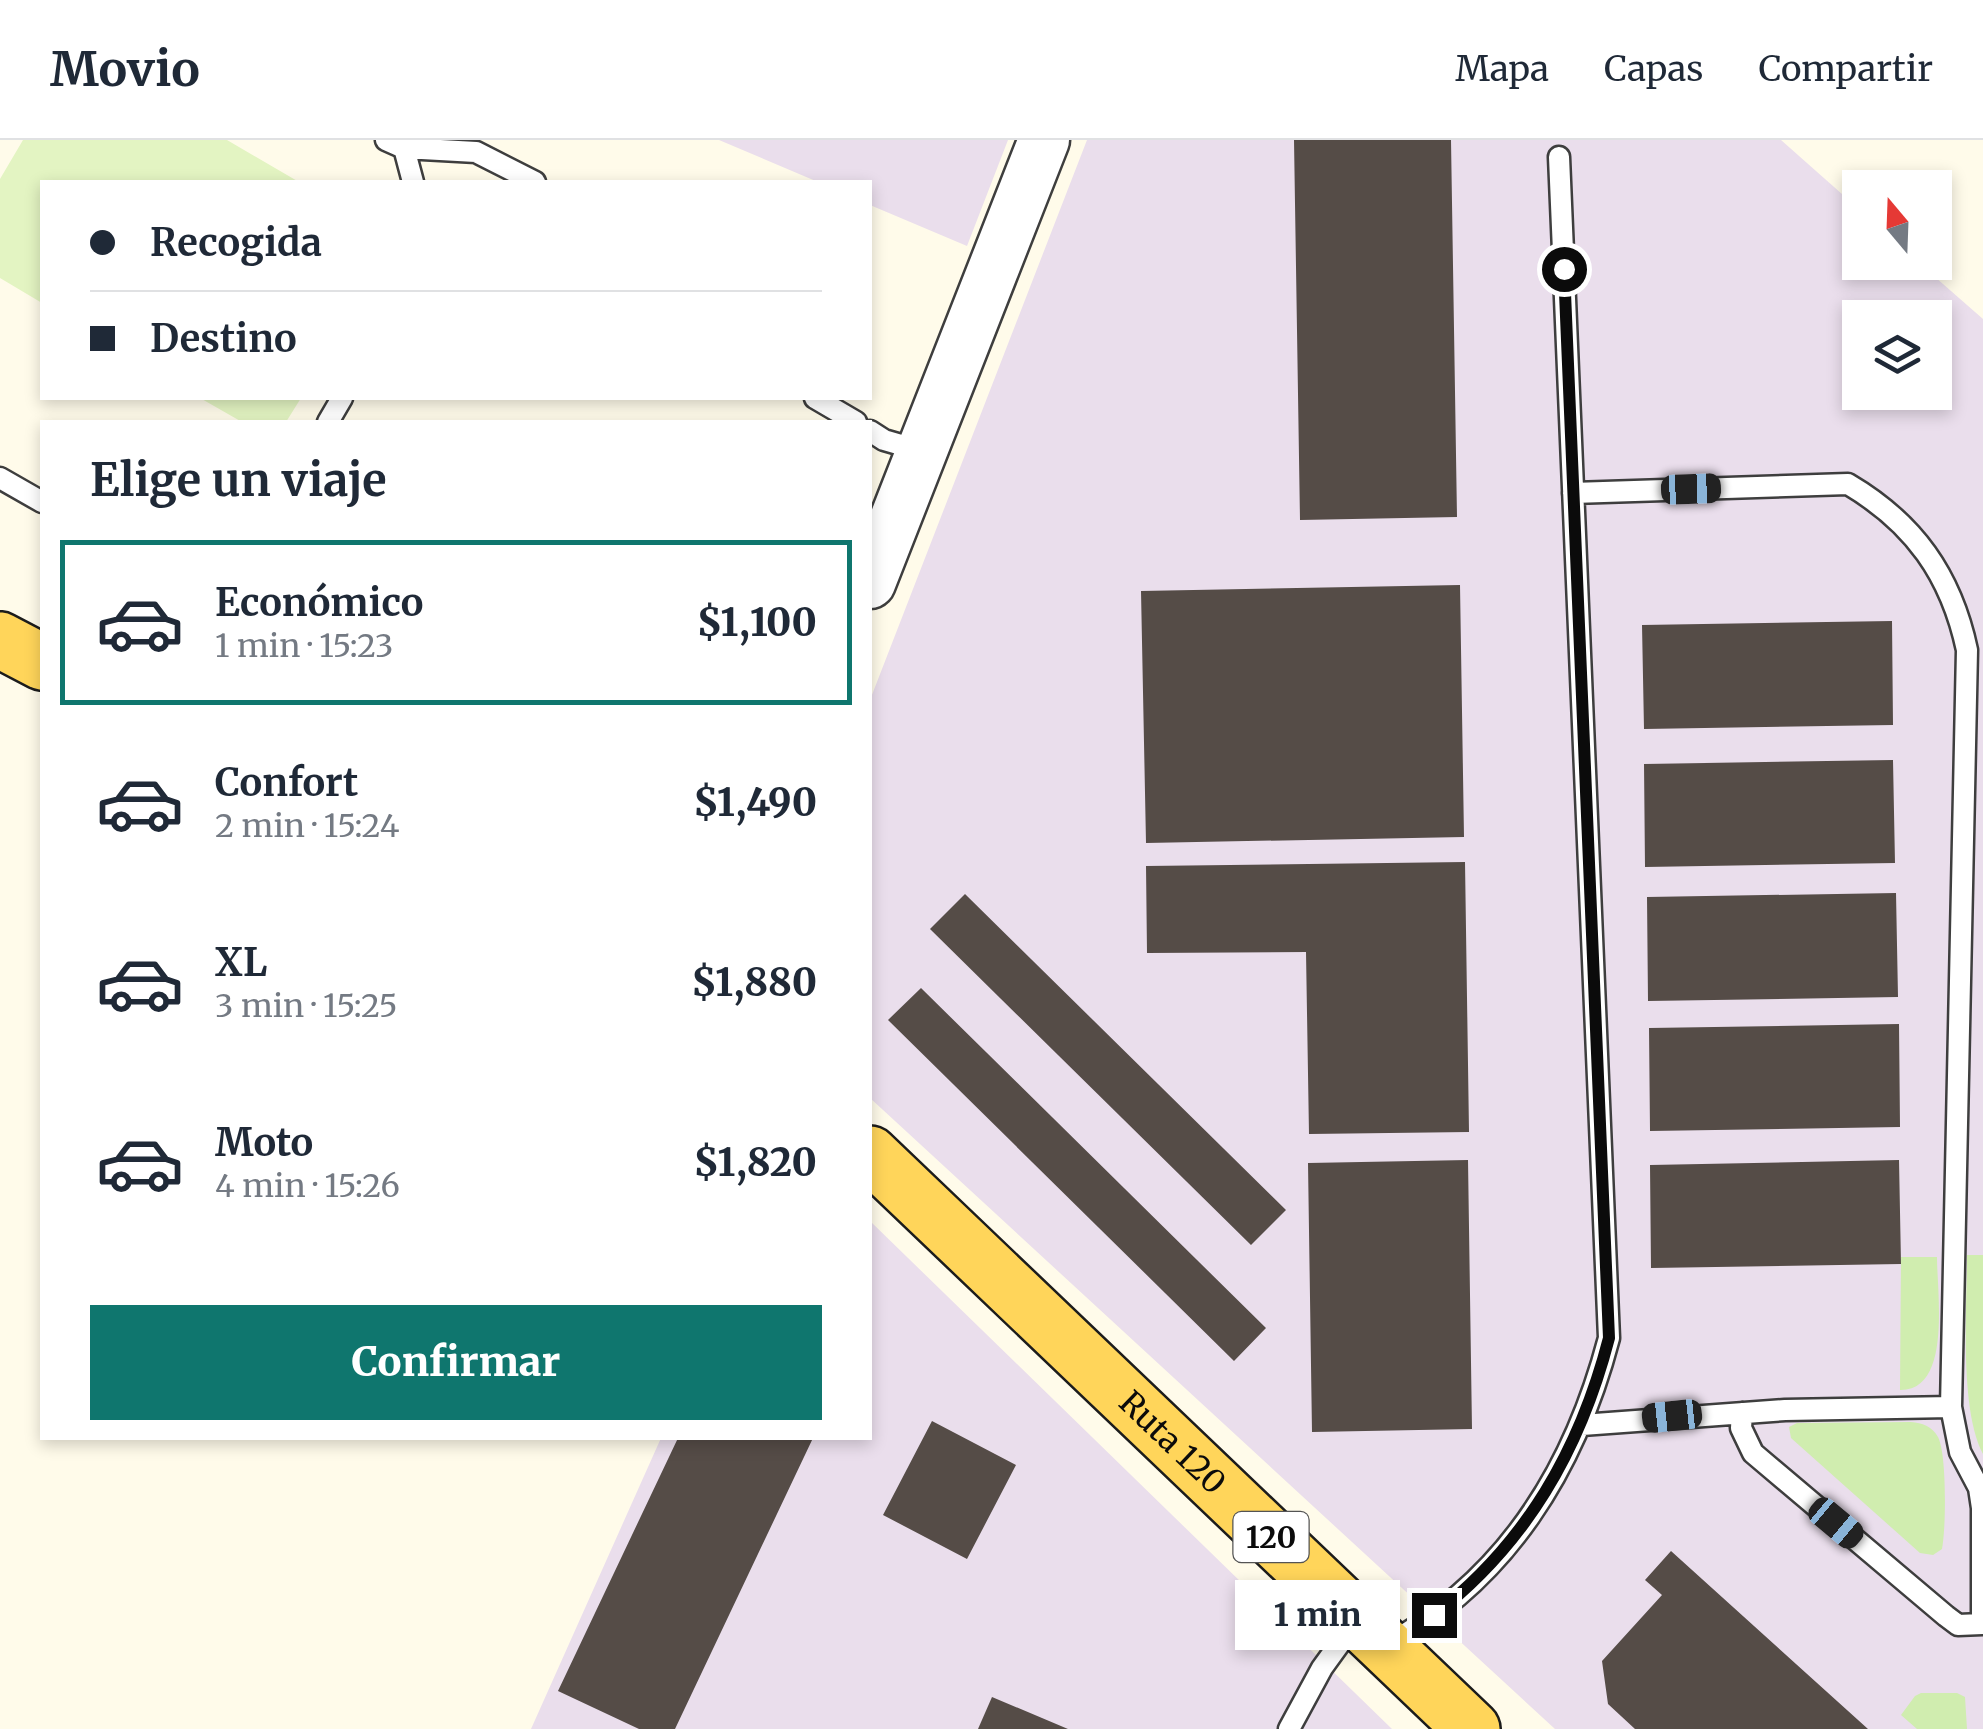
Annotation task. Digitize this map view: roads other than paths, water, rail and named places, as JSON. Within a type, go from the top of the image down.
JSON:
[{"type":"main road","points":[[0,640],[40,661]]},
{"type":"main road","name":"Ruta 120","points":[[872,1156],[1472,1729]]},
{"type":"street","points":[[872,578],[1044,140]]},
{"type":"lane","points":[[395,144],[412,180]]},
{"type":"lane","points":[[395,144],[476,152],[531,180]]},
{"type":"lane","points":[[1290,1729],[1322,1668],[1371,1632],[1416,1628],[1451,1602],[1512,1541],[1562,1467],[1582,1425],[1609,1338],[1559,157]]},
{"type":"lane","points":[[817,400],[844,419]]},
{"type":"lane","points":[[872,432],[922,452]]},
{"type":"lane","points":[[0,478],[40,501]]},
{"type":"lane","points":[[1573,493],[1848,484],[1878,502],[1923,546],[1952,595],[1967,650],[1951,1407],[1960,1452],[1978,1488],[1982,1508],[1982,1624],[1958,1624],[1946,1616],[1753,1453],[1745,1441],[1742,1413]]},
{"type":"lane","points":[[1582,1425],[1742,1413],[1951,1407]]}]
